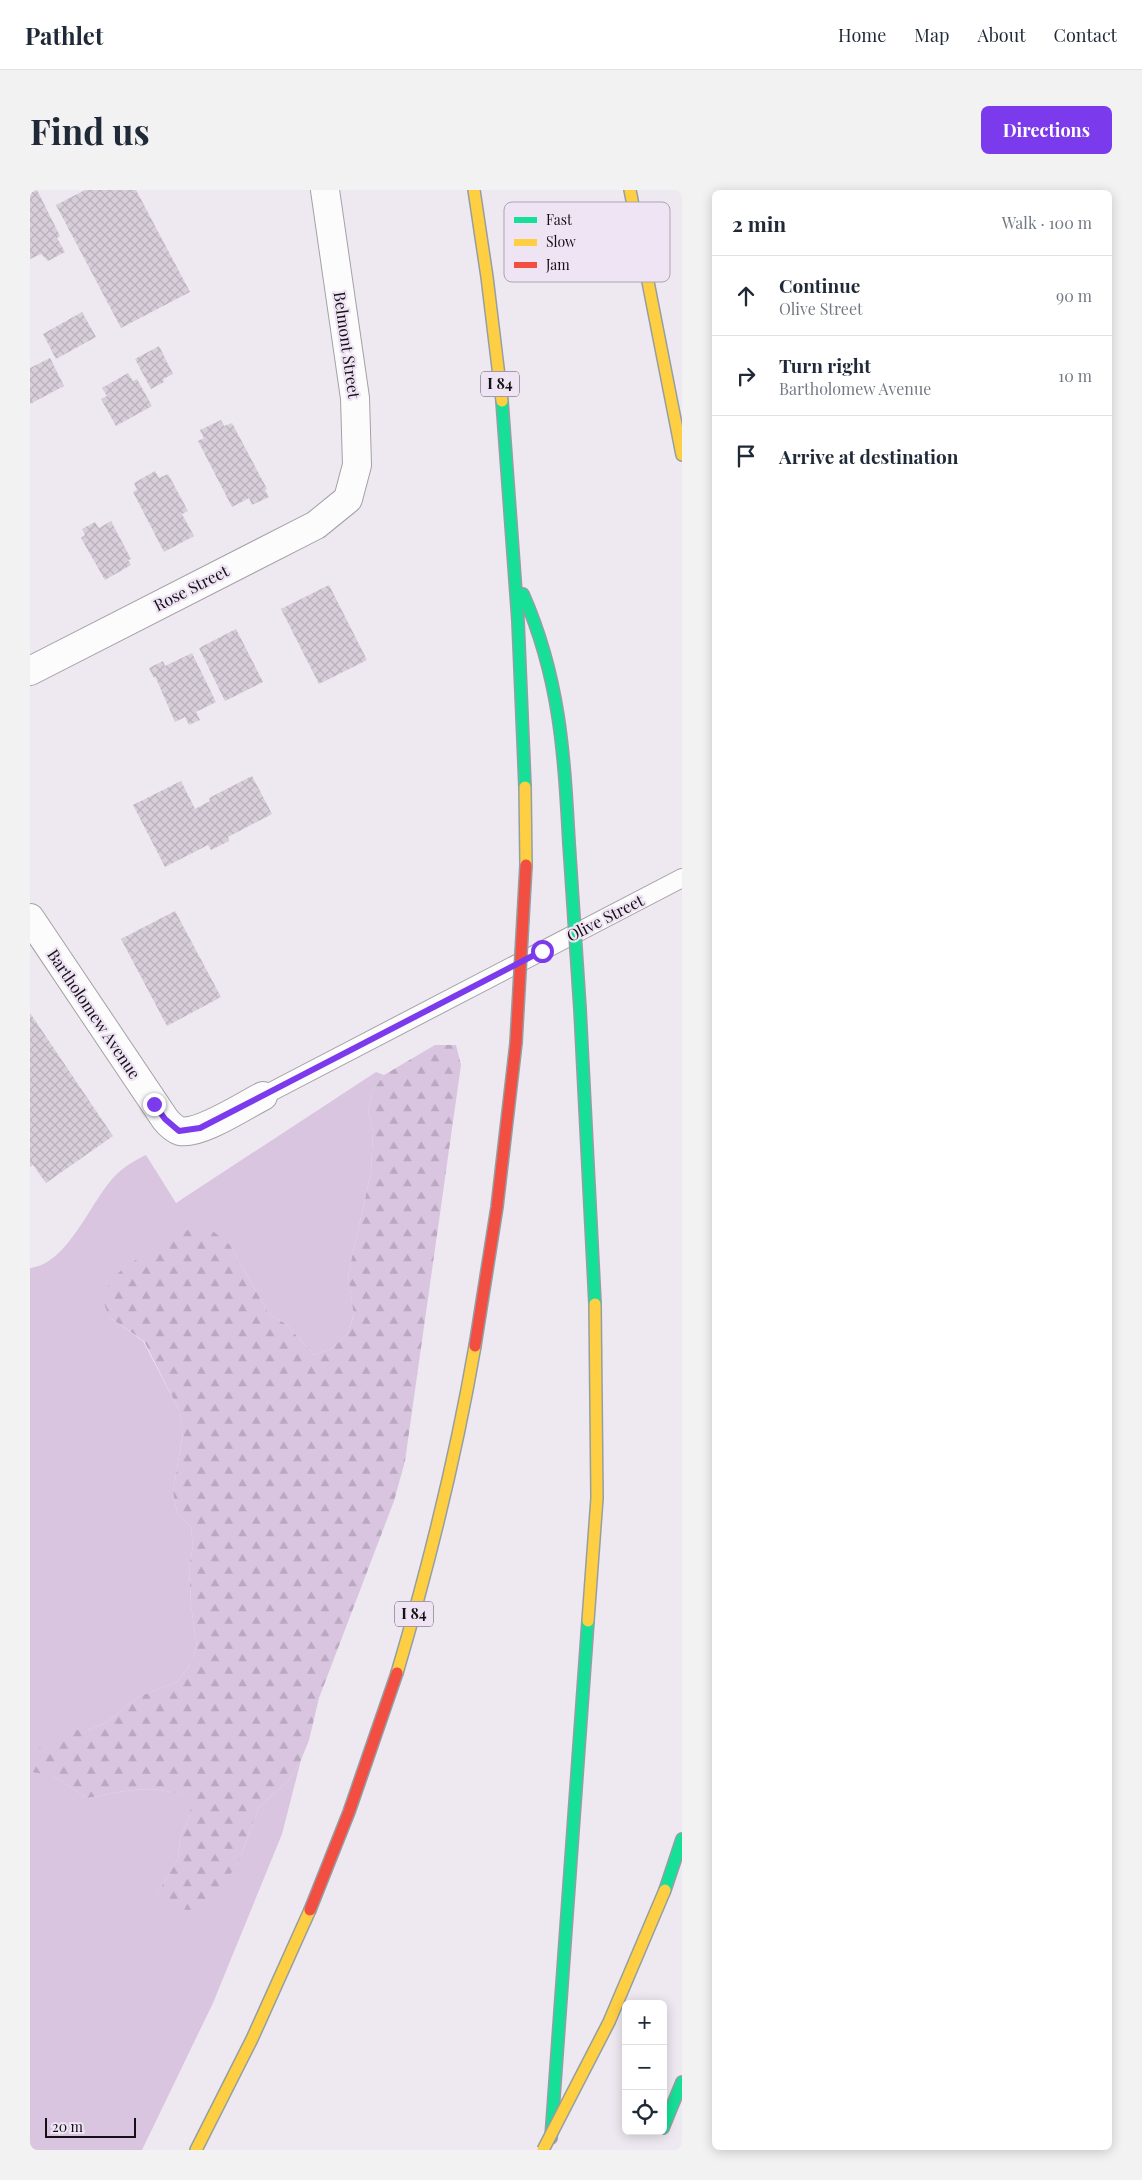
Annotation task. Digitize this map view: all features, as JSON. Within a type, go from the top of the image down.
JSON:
[{"type":"highway","name":"I 84","points":[[196,2150],[238,2069],[296,1942],[373,1745],[407,1638],[440,1509],[474,1347],[502,1165],[516,1043],[522,962],[526,865],[523,706],[516,579],[500,383],[474,190]]},
{"type":"highway","points":[[648,282],[682,455]]},
{"type":"highway","points":[[516,579],[540,635],[556,692],[562,737],[580,1010],[595,1286],[598,1419],[597,1498],[550,2150]]},
{"type":"highway","points":[[543,2150],[608,2025],[665,1890],[682,1839]]},
{"type":"highway","points":[[667,2118],[682,2082]]},
{"type":"street","name":"Belmont Street","points":[[325,190],[355,398],[357,465],[348,499]]},
{"type":"street","name":"Rose Street","points":[[30,671],[316,524],[348,499]]},
{"type":"street","name":"Bartholomew Avenue","points":[[30,918],[165,1119],[179,1131]]},
{"type":"street","name":"Olive Street","points":[[179,1131],[200,1128],[263,1096]]},
{"type":"lane","name":"Olive Street","points":[[263,1096],[682,878]]},
{"type":"green space","points":[[435,1045],[456,1045],[461,1065],[405,1461],[394,1501],[319,1698],[309,1740],[301,1760],[290,1779],[259,1807],[237,1866],[210,1898],[192,1910],[171,1909],[157,1894],[178,1859],[180,1838],[189,1819],[192,1799],[152,1789],[87,1798],[53,1776],[32,1772],[36,1751],[52,1738],[69,1730],[88,1730],[107,1722],[138,1697],[177,1682],[189,1666],[197,1647],[191,1606],[189,1566],[193,1547],[191,1527],[177,1512],[173,1492],[183,1433],[180,1412],[144,1341],[109,1317],[102,1298],[112,1279],[127,1265],[195,1226],[214,1232],[230,1245],[269,1314],[286,1324],[314,1355],[332,1348],[347,1334],[354,1316],[348,1275],[371,1172],[373,1131],[368,1111],[373,1090],[384,1075]]},
{"type":"green space","points":[[376,1072],[384,1075],[373,1090],[368,1111],[373,1131],[371,1172],[348,1275],[354,1315],[347,1334],[332,1348],[314,1355],[286,1324],[269,1314],[230,1245],[109,1317],[143,1341],[180,1412],[183,1432],[173,1492],[177,1512],[191,1527],[193,1547],[189,1566],[191,1606],[197,1647],[189,1666],[177,1682],[138,1697],[107,1722],[88,1730],[69,1730],[53,1776],[87,1798],[152,1789],[193,1799],[189,1819],[180,1838],[178,1859],[157,1894],[237,1866],[259,1807],[290,1779],[301,1760],[282,1834],[213,2003],[142,2150],[30,2150],[30,1268],[44,1264],[67,1244],[114,1177],[125,1167],[137,1160],[146,1155],[176,1203]]},
{"type":"building","points":[[30,190],[37,190],[60,236],[57,238],[65,252],[48,261],[41,254],[30,259]]},
{"type":"building","points":[[85,190],[136,190],[190,292],[121,328],[56,205]]},
{"type":"building","points":[[82,312],[96,337],[56,359],[43,334]]},
{"type":"building","points":[[159,346],[173,374],[163,379],[164,382],[151,389],[135,359]]},
{"type":"building","points":[[50,358],[64,386],[30,404],[30,368]]},
{"type":"building","points":[[128,373],[133,381],[137,379],[152,406],[116,426],[101,399],[107,396],[102,388]]},
{"type":"building","points":[[221,420],[224,426],[232,423],[267,489],[265,490],[269,497],[252,505],[249,498],[232,507],[198,441],[204,438],[200,430]]},
{"type":"building","points":[[155,471],[159,478],[168,474],[188,511],[182,514],[194,536],[164,552],[133,492],[137,490],[134,483]]},
{"type":"building","points":[[111,521],[131,559],[128,560],[131,565],[105,580],[81,538],[85,535],[82,529],[95,522],[99,528]]},
{"type":"building","points":[[329,585],[367,660],[319,684],[281,609]]},
{"type":"building","points":[[236,629],[263,682],[225,701],[199,648]]},
{"type":"building","points":[[192,653],[216,702],[196,712],[200,720],[189,725],[185,717],[175,722],[155,676],[154,678],[149,668],[163,661],[165,666]]},
{"type":"building","points":[[252,776],[272,814],[228,837],[229,841],[211,850],[208,845],[165,867],[133,805],[181,781],[195,809],[210,801],[209,798]]},
{"type":"building","points":[[175,911],[221,997],[167,1026],[121,939]]},
{"type":"building","points":[[30,1013],[113,1136],[46,1183],[33,1165],[30,1167]]},
{"type":"traffic: fast","points":[[502,401],[518,621],[525,787]]},
{"type":"traffic: fast","points":[[523,594],[545,656],[558,716],[565,778],[569,843]]},
{"type":"traffic: fast","points":[[569,843],[580,1009]]},
{"type":"traffic: fast","points":[[580,1009],[595,1304]]},
{"type":"traffic: fast","points":[[551,2138],[588,1621]]},
{"type":"traffic: fast","points":[[665,1890],[682,1839]]},
{"type":"traffic: fast","points":[[667,2118],[682,2082]]},
{"type":"traffic: slow","points":[[474,190],[502,401]]},
{"type":"traffic: slow","points":[[630,190],[632,202]]},
{"type":"traffic: slow","points":[[648,282],[682,455]]},
{"type":"traffic: slow","points":[[525,787],[526,865]]},
{"type":"traffic: slow","points":[[588,1621],[597,1498],[595,1304]]},
{"type":"traffic: slow","points":[[397,1673],[441,1510],[475,1346]]},
{"type":"traffic: slow","points":[[543,2150],[609,2022],[665,1890]]},
{"type":"traffic: slow","points":[[196,2150],[252,2039],[310,1910]]},
{"type":"traffic: jam","points":[[516,1043],[526,865]]},
{"type":"traffic: jam","points":[[475,1346],[497,1207],[516,1043]]},
{"type":"traffic: jam","points":[[310,1910],[349,1812],[397,1673]]},
{"type":"route","points":[[154,1104],[165,1119],[179,1131],[200,1128],[542,951]]}]
